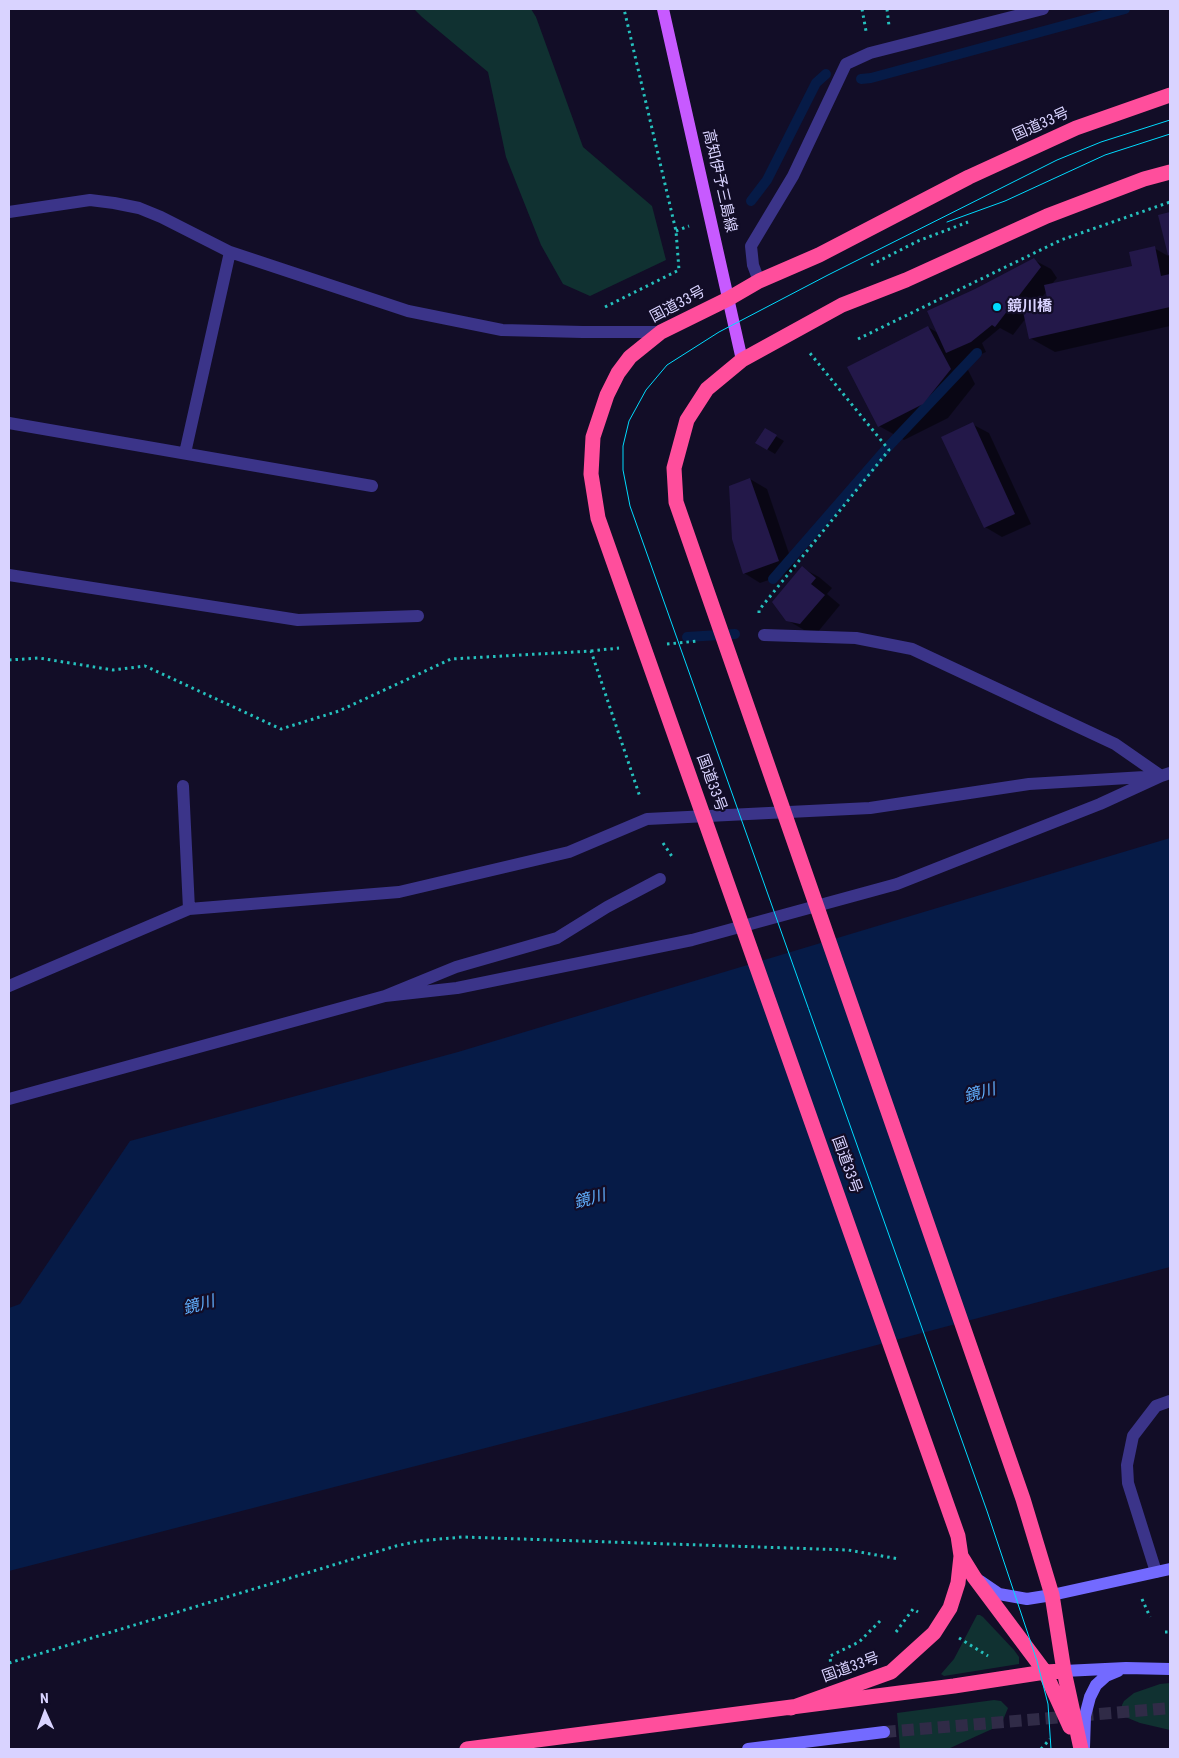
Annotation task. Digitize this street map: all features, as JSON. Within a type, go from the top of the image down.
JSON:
[{"type":"highway","name":"国道33号","points":[[791,1708],[891,1672],[934,1633],[950,1608],[958,1583],[961,1556],[958,1536],[598,518],[591,474],[593,437],[607,395],[618,373],[630,358],[661,332],[760,281],[819,255],[968,177],[1067,132],[1170,95]]},
{"type":"highway","points":[[1081,1749],[1064,1671],[1052,1595],[1023,1499],[676,502],[674,468],[687,420],[707,389],[742,360],[842,304],[906,280],[1047,216],[1144,179],[1170,172]]},
{"type":"highway","points":[[961,1556],[974,1577],[1045,1672],[1081,1749]]},
{"type":"highway","name":"国道33号","points":[[467,1749],[1064,1671]]},
{"type":"main road","name":"高知伊予三島線","points":[[663,9],[742,360]]},
{"type":"main road","points":[[974,1577],[999,1594],[1027,1599],[1170,1568]]},
{"type":"main road","points":[[1064,1671],[1126,1668],[1170,1669]]},
{"type":"main road","points":[[1081,1749],[1085,1716],[1090,1697],[1096,1685],[1106,1676],[1126,1668]]},
{"type":"main road","points":[[748,1749],[884,1732]]},
{"type":"street","points":[[760,281],[753,265],[751,246],[794,176],[846,64],[870,53],[1043,9]]},
{"type":"street","points":[[9,212],[90,200],[114,203],[139,208],[230,252],[408,312],[502,330],[661,332]]},
{"type":"street","points":[[185,453],[230,252]]},
{"type":"street","points":[[9,423],[372,486]]},
{"type":"street","points":[[9,575],[298,620],[418,616]]},
{"type":"street","points":[[764,635],[856,638],[912,649],[1115,744],[1166,775]]},
{"type":"street","points":[[9,986],[189,909],[399,892],[569,852],[647,819],[870,808],[1029,784],[1166,775]]},
{"type":"street","points":[[385,996],[457,988],[692,940],[897,884],[1100,804],[1166,775]]},
{"type":"street","points":[[183,786],[189,909]]},
{"type":"street","points":[[9,1099],[385,996],[456,966],[557,938],[607,907],[660,879]]},
{"type":"street","points":[[1156,1572],[1128,1484],[1127,1465],[1133,1436],[1156,1406],[1170,1401]]},
{"type":"path","points":[[583,332],[584,311],[602,308],[679,270],[676,231],[624,9]]},
{"type":"path","points":[[858,338],[1061,240],[1170,202]]},
{"type":"path","points":[[867,267],[918,241],[971,221]]},
{"type":"path","points":[[764,635],[759,610],[889,450],[792,332]]},
{"type":"path","points":[[658,645],[706,640]]},
{"type":"path","points":[[9,660],[39,658],[114,670],[146,666],[281,729],[339,711],[451,660],[620,648]]},
{"type":"path","points":[[591,651],[647,819],[680,869],[660,879]]},
{"type":"path","points":[[9,1663],[420,1540],[462,1537],[848,1550],[899,1559]]},
{"type":"path","points":[[1165,1632],[1170,1632]]},
{"type":"green space","points":[[414,9],[531,9],[536,17],[583,147],[652,206],[666,260],[590,296],[563,284],[541,245],[506,157],[488,72]]},
{"type":"green space","points":[[977,1615],[983,1617],[1014,1650],[1019,1657],[1019,1664],[944,1676],[941,1674],[954,1659]]},
{"type":"green space","points":[[1170,1683],[1170,1730],[1140,1723],[1121,1714],[1124,1701],[1134,1693],[1160,1684]]},
{"type":"green space","points":[[994,1700],[1001,1701],[1008,1708],[1001,1725],[948,1749],[900,1749],[897,1713]]},
{"type":"water","name":"鏡川","points":[[1170,838],[1170,1267],[625,1412],[9,1571],[9,1308],[20,1304],[130,1141],[458,1052]]},
{"type":"building","points":[[1170,212],[1170,255],[1168,255],[1158,215]]},
{"type":"building","points":[[1155,246],[1161,276],[1170,274],[1170,307],[1029,339],[1022,307],[1048,302],[1044,285],[1132,266],[1129,252]]},
{"type":"building","points":[[1034,258],[1041,267],[995,327],[992,325],[971,342],[946,353],[927,311],[975,289]]},
{"type":"building","points":[[928,326],[951,369],[923,404],[878,427],[847,367]]},
{"type":"building","points":[[973,422],[1015,514],[984,528],[941,437]]},
{"type":"building","points":[[765,428],[777,435],[767,450],[755,443]]},
{"type":"building","points":[[750,478],[779,561],[743,574],[732,539],[729,486]]},
{"type":"building","points":[[802,566],[816,578],[811,584],[825,595],[800,624],[786,621],[772,602]]},
{"type":"waterway","points":[[861,79],[871,78],[1125,9]]},
{"type":"waterway","points":[[751,201],[767,180],[816,83],[826,74]]},
{"type":"waterway","points":[[773,579],[887,448],[977,353]]},
{"type":"waterway","points":[[687,637],[735,634]]},
{"type":"tunnel","points":[[884,1732],[1170,1708]]},
{"type":"tram line","points":[[1051,1749],[1048,1704],[1037,1661],[987,1511],[630,506],[623,470],[623,446],[629,421],[646,390],[667,365],[719,332],[1057,160],[1101,142],[1170,120]]},
{"type":"tram line","points":[[947,222],[1005,201],[1105,155],[1170,134]]},
{"type":"place","name":"鏡川橋","points":[[997,307]]}]
